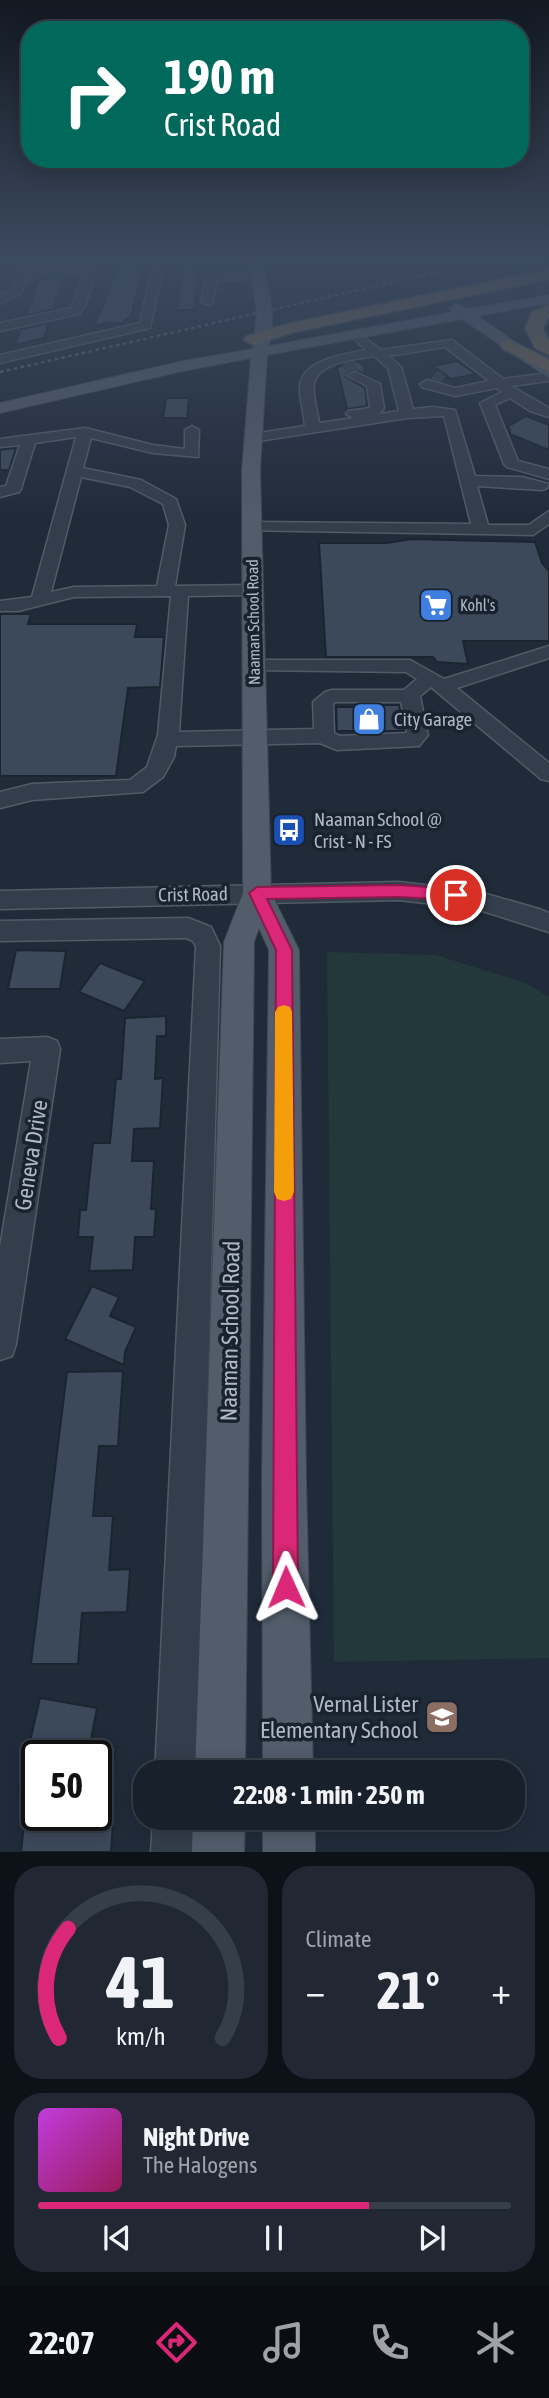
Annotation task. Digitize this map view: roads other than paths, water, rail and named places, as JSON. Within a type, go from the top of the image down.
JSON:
[{"type":"highway","points":[[510,345],[549,366]]},
{"type":"main road","points":[[0,393],[129,364],[236,345]]},
{"type":"main road","points":[[0,408],[244,345]]},
{"type":"main road","name":"Naaman School Road","points":[[220,1760],[239,942],[257,893],[251,527],[253,438],[261,345]]},
{"type":"main road","points":[[510,345],[549,375]]},
{"type":"main road","name":"Naaman School Road","points":[[257,893],[284,950],[284,1482],[288,1760]]},
{"type":"main road","points":[[218,1852],[219,1830]]},
{"type":"main road","points":[[289,1830],[289,1852]]},
{"type":"street","points":[[0,359],[58,345]]},
{"type":"street","points":[[369,345],[394,367],[407,415]]},
{"type":"street","points":[[310,377],[353,367],[381,356],[435,345]]},
{"type":"street","points":[[451,345],[505,388],[535,408],[549,413]]},
{"type":"street","points":[[404,351],[422,366],[430,378],[455,392],[505,388],[549,375]]},
{"type":"street","points":[[310,377],[353,367],[381,356]]},
{"type":"street","points":[[253,438],[318,416],[372,414],[377,408],[373,384],[353,367]]},
{"type":"street","points":[[310,377],[307,384],[318,416]]},
{"type":"street","points":[[505,388],[487,403],[512,464],[549,474]]},
{"type":"street","points":[[318,416],[407,415],[433,411],[450,413],[481,530]]},
{"type":"street","points":[[318,416],[355,415]]},
{"type":"street","points":[[0,443],[85,432],[193,454],[192,430]]},
{"type":"street","points":[[40,600],[85,432]]},
{"type":"street","points":[[0,492],[13,489],[29,439]]},
{"type":"street","points":[[0,800],[32,792],[135,787],[155,772],[163,757],[167,739],[177,525],[170,502],[146,486],[120,478],[75,472]]},
{"type":"street","points":[[468,481],[522,482],[549,487]]},
{"type":"street","points":[[533,530],[549,516]]},
{"type":"street","points":[[251,527],[533,530],[549,537]]},
{"type":"street","points":[[0,606],[18,606],[74,592],[252,590]]},
{"type":"street","points":[[167,739],[324,736],[337,743],[412,741],[418,735],[410,696],[415,688],[549,652]]},
{"type":"street","points":[[254,666],[410,666],[437,682],[549,774]]},
{"type":"street","points":[[324,736],[325,698],[410,696]]},
{"type":"street","name":"Crist Road","points":[[0,900],[399,891],[456,895],[515,908],[549,923]]},
{"type":"street","points":[[0,931],[188,929],[202,934],[208,946],[177,1760]]},
{"type":"street","name":"Geneva Drive","points":[[0,1051],[47,1049],[11,1208],[0,1344]]},
{"type":"street","points":[[173,1852],[174,1830]]},
{"type":"tunnel","points":[[344,369],[362,365]]},
{"type":"tunnel","points":[[434,375],[442,381]]},
{"type":"railway","points":[[0,372],[116,345]]},
{"type":"place","name":"Kohl's","points":[[436,605]]},
{"type":"place","name":"City Garage","points":[[369,719]]},
{"type":"place","name":"Naaman School @ Crist - N - FS","points":[[289,830]]},
{"type":"place","name":"Vernal Lister Elementary School","points":[[442,1717]]}]
